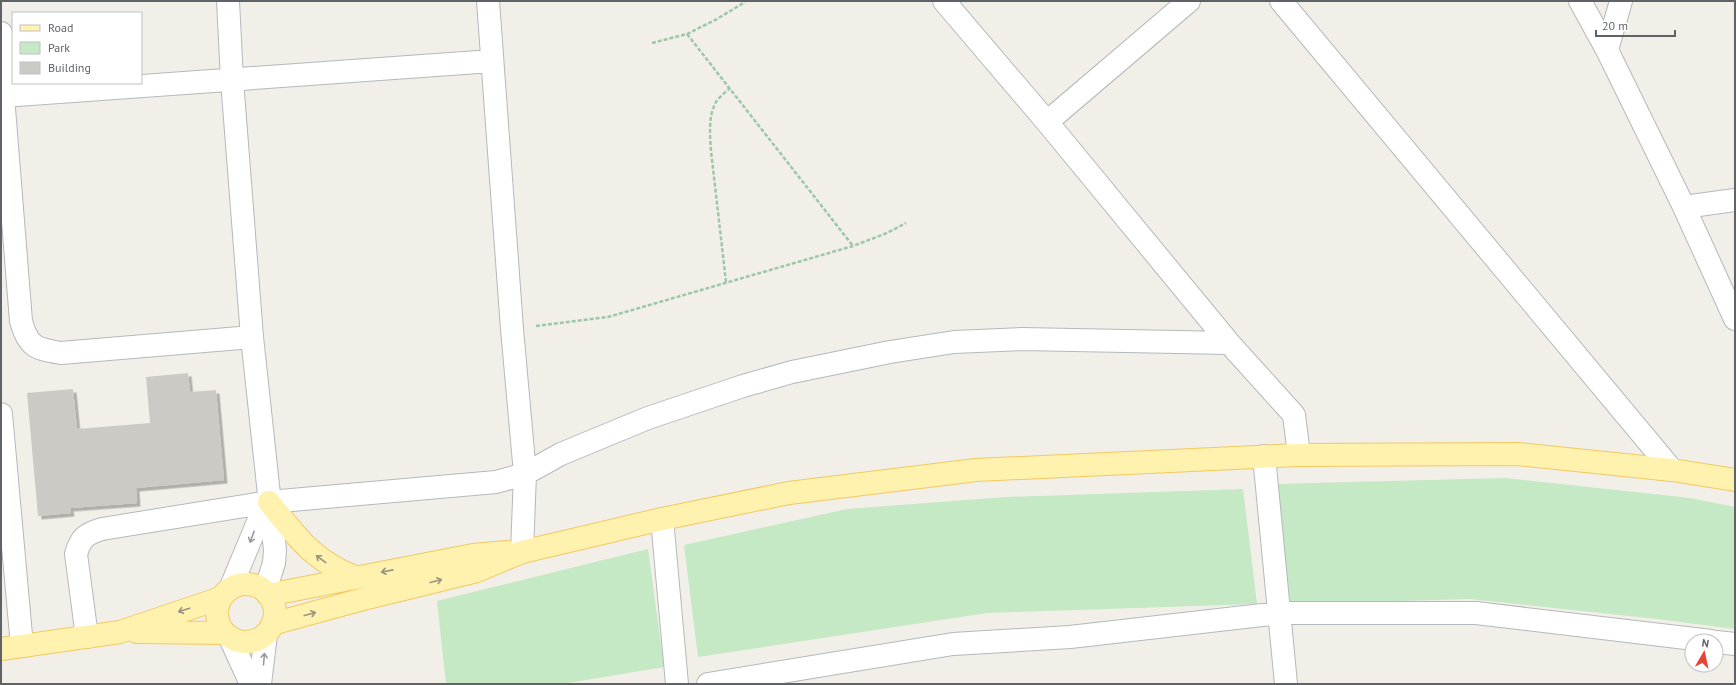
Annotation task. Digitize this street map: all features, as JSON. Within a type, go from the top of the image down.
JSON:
[{"type":"main road","points":[[11,648],[120,632],[228,636],[245,642],[252,641],[269,629],[367,598],[477,571],[522,552],[662,519],[789,493],[976,470],[1264,456],[1518,454],[1672,470],[1735,480]]},
{"type":"main road","points":[[269,502],[305,546],[320,560],[336,570],[355,577]]},
{"type":"main road","points":[[267,593],[473,555],[522,552]]},
{"type":"main road","points":[[120,632],[225,593],[238,585],[248,584],[257,586],[267,593],[274,609],[269,629]]},
{"type":"main road","points":[[225,593],[217,606],[217,616],[219,625],[228,636]]},
{"type":"street","points":[[228,1],[232,80],[252,337],[275,550],[274,563],[267,593]]},
{"type":"street","points":[[488,1],[512,329],[525,474],[522,552]]},
{"type":"street","points":[[944,1],[1047,122],[1229,344],[1294,415],[1299,455]]},
{"type":"street","points":[[1047,122],[1189,1]]},
{"type":"street","points":[[1281,1],[1672,470]]},
{"type":"street","points":[[1580,1],[1607,50],[1684,207],[1735,319]]},
{"type":"street","points":[[1607,50],[1621,1]]},
{"type":"street","points":[[1,33],[4,96],[21,321],[25,334],[32,345],[44,350],[61,353],[252,337]]},
{"type":"street","points":[[4,96],[492,61]]},
{"type":"street","points":[[1684,207],[1735,200]]},
{"type":"street","points":[[87,637],[76,554],[79,544],[84,536],[102,528],[269,502],[496,482],[525,474],[561,454],[648,418],[743,386],[792,372],[890,352],[954,342],[1022,339],[1229,344]]},
{"type":"street","points":[[1,414],[11,648]]},
{"type":"street","points":[[1264,456],[1286,684]]},
{"type":"street","points":[[225,593],[260,517],[269,502]]},
{"type":"street","points":[[662,519],[677,684]]},
{"type":"street","points":[[708,684],[953,644],[1070,637],[1280,613],[1476,612],[1684,638]]},
{"type":"street","points":[[260,684],[269,629]]},
{"type":"street","points":[[228,636],[251,684]]},
{"type":"street","points":[[1724,643],[1735,644]]},
{"type":"path","points":[[652,43],[687,34],[717,19],[745,2]]},
{"type":"path","points":[[687,34],[853,246]]},
{"type":"path","points":[[726,282],[710,131],[711,115],[717,101],[730,88]]},
{"type":"path","points":[[512,329],[608,317],[853,246],[887,233],[906,223]]},
{"type":"green space","points":[[1505,478],[1690,498],[1735,507],[1735,629],[1470,599],[1290,604],[1276,484]]},
{"type":"green space","points":[[1243,489],[1257,604],[987,613],[698,657],[684,545],[847,509],[1006,497]]},
{"type":"green space","points":[[648,549],[664,667],[562,684],[446,684],[437,601]]},
{"type":"building","points":[[188,373],[190,392],[216,390],[224,480],[136,488],[137,503],[70,508],[71,513],[38,516],[27,393],[73,389],[77,429],[150,423],[146,377]]}]
